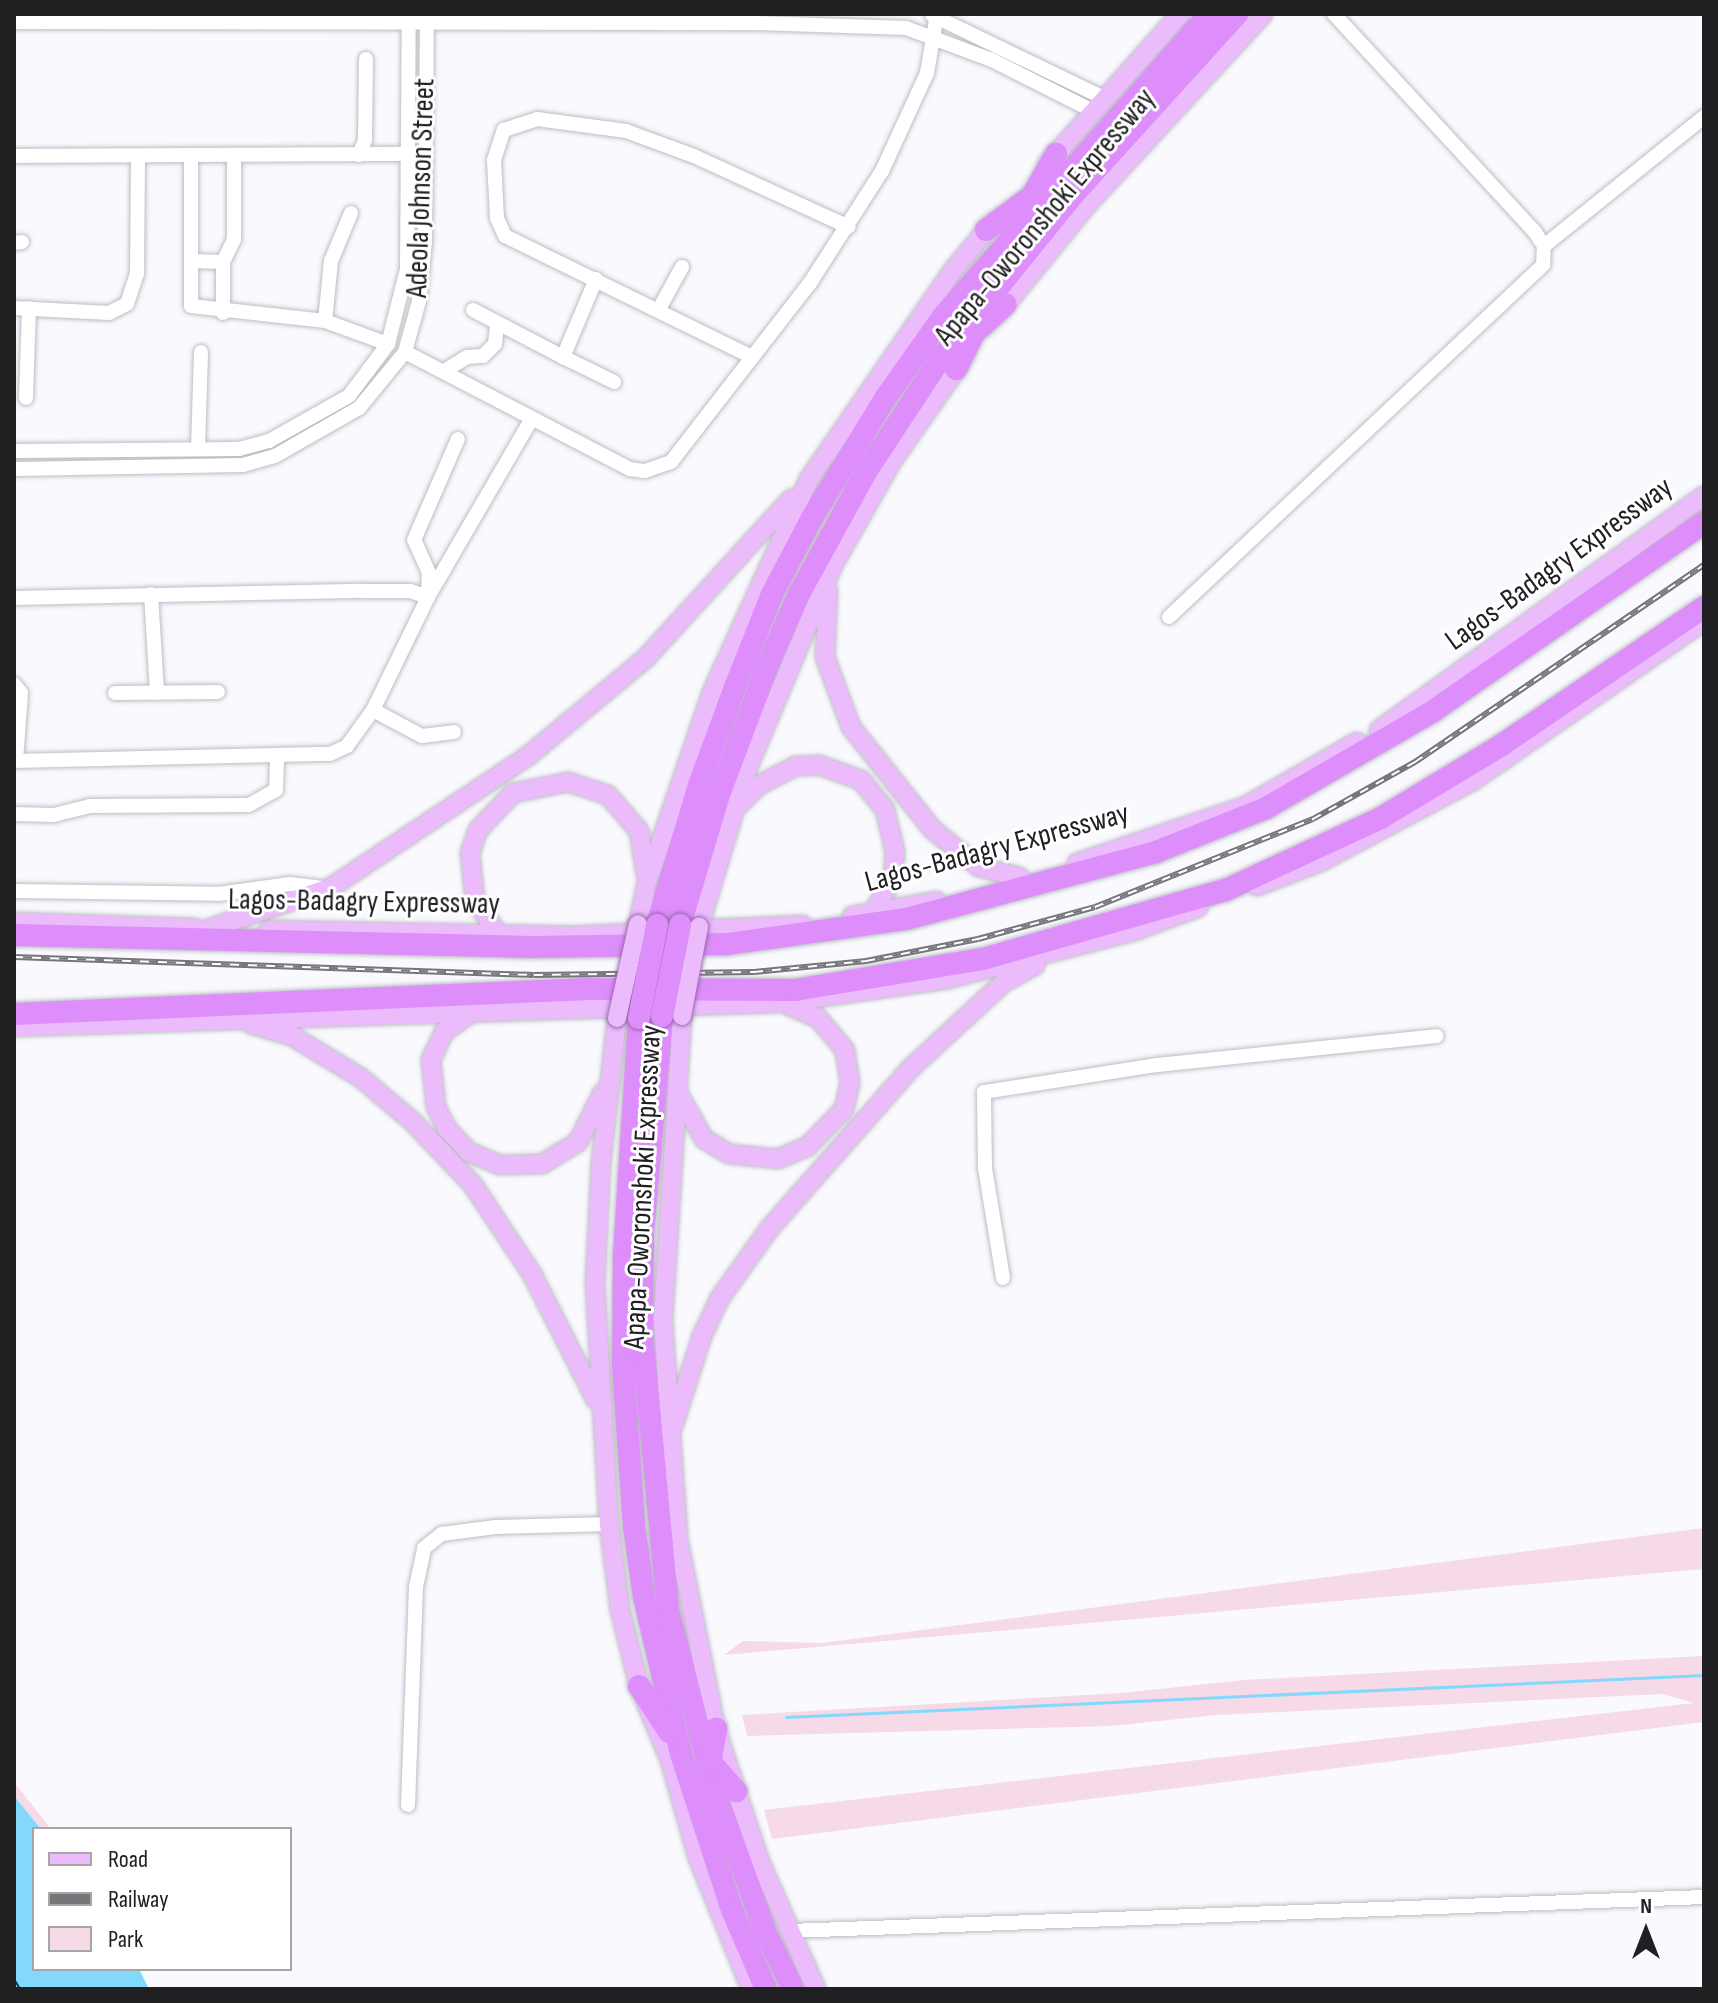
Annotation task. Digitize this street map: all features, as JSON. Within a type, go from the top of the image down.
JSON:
[{"type":"highway","name":"Apapa-Oworonshoki Expressway","points":[[694,1750],[663,1678],[636,1540],[623,1365],[628,1018],[647,925],[772,594],[886,397],[944,315],[1005,245],[1063,161],[1209,14]]},
{"type":"highway","name":"Apapa-Oworonshoki Expressway","points":[[766,1989],[732,1910],[694,1750],[668,1610],[642,1335],[643,1234],[672,1016],[719,795],[799,594],[866,472],[998,300],[1074,194],[1237,14]]},
{"type":"highway","points":[[986,230],[1033,195],[1063,161]]},
{"type":"highway","points":[[1005,245],[1033,195]]},
{"type":"highway","points":[[948,364],[998,300]]},
{"type":"highway","name":"Lagos-Badagry Expressway","points":[[14,935],[531,947],[727,944],[836,932],[936,912],[1156,852],[1266,808],[1433,711],[1704,523]]},
{"type":"highway","points":[[14,1014],[589,989],[795,990],[997,956],[1226,890],[1381,818],[1502,745],[1704,607]]},
{"type":"highway","points":[[659,1714],[663,1678]]},
{"type":"highway","points":[[639,1686],[726,1792]]},
{"type":"highway","name":"Apapa-Oworonshoki Expressway","points":[[726,1792],[765,1931],[793,1989]]},
{"type":"main road","name":"Apapa-Oworonshoki Expressway","points":[[647,925],[647,882],[726,657],[809,479],[986,230],[1063,161],[1098,104],[1180,14]]},
{"type":"main road","name":"Apapa-Oworonshoki Expressway","points":[[998,300],[1263,14]]},
{"type":"main road","name":"Apapa-Oworonshoki Expressway","points":[[689,926],[786,670],[833,565],[948,364]]},
{"type":"main road","points":[[208,929],[330,888],[528,756],[645,659],[809,479]]},
{"type":"main road","name":"Lagos-Badagry Expressway","points":[[14,922],[498,934],[803,925],[873,913],[1020,877],[1246,806],[1397,719],[1704,496]]},
{"type":"main road","points":[[833,565],[824,622],[825,657],[851,727],[933,830],[979,867],[1020,877]]},
{"type":"main road","points":[[14,1027],[779,1003],[947,979],[1079,947],[1320,862],[1474,780],[1704,621]]},
{"type":"main road","points":[[735,810],[759,785],[796,766],[830,768],[861,780],[885,810],[895,852],[893,878],[873,913]]},
{"type":"main road","points":[[498,934],[475,900],[470,853],[478,830],[513,793],[568,782],[608,795],[639,831],[647,882]]},
{"type":"main road","points":[[672,1461],[673,1426],[687,1369],[720,1298],[769,1229],[863,1119],[1003,983],[1079,947]]},
{"type":"main road","points":[[674,1082],[691,1123],[704,1139],[729,1154],[778,1159],[808,1146],[844,1109],[850,1083],[845,1050],[818,1018],[779,1003]]},
{"type":"main road","points":[[484,1010],[462,1016],[444,1032],[431,1060],[436,1107],[447,1129],[469,1152],[499,1165],[542,1164],[562,1154],[578,1142],[593,1120],[610,1071]]},
{"type":"main road","name":"Apapa-Oworonshoki Expressway","points":[[672,1016],[674,1082],[663,1322],[672,1461],[688,1606],[698,1858],[751,1989]]},
{"type":"main road","name":"Apapa-Oworonshoki Expressway","points":[[628,1018],[610,1071],[595,1283],[600,1408],[609,1524],[620,1610],[639,1686],[726,1792],[816,1989]]},
{"type":"main road","points":[[220,1019],[292,1036],[361,1078],[413,1122],[473,1185],[532,1274],[600,1408]]},
{"type":"street","points":[[1169,617],[1543,265],[1544,246],[1334,14]]},
{"type":"street","points":[[405,352],[446,370],[531,420],[630,469],[658,469],[671,462],[849,227],[882,171],[927,73],[935,15],[1098,104]]},
{"type":"street","points":[[14,22],[110,17],[710,18],[864,25],[934,35],[1098,104]]},
{"type":"street","name":"Adeola Johnson Street","points":[[14,451],[239,449],[269,441],[313,420],[349,396],[388,344],[407,269],[410,18]]},
{"type":"street","name":"Adeola Johnson Street","points":[[14,469],[199,469],[275,456],[359,408],[405,352],[424,269],[427,18]]},
{"type":"street","points":[[359,155],[365,140],[366,59]]},
{"type":"street","points":[[1544,246],[1704,117]]},
{"type":"street","points":[[752,357],[505,236],[497,218],[494,160],[504,130],[537,119],[626,131],[694,156],[849,227]]},
{"type":"street","points":[[14,156],[234,158],[427,154]]},
{"type":"street","points":[[26,398],[22,308],[109,313],[127,304],[137,274],[138,158]]},
{"type":"street","points":[[191,158],[191,306],[223,313],[325,321],[388,344]]},
{"type":"street","points":[[223,313],[223,262],[234,239],[234,158]]},
{"type":"street","points":[[325,321],[331,261],[351,213]]},
{"type":"street","points":[[192,261],[223,262]]},
{"type":"street","points":[[659,309],[682,267]]},
{"type":"street","points":[[563,357],[596,279]]},
{"type":"street","points":[[473,310],[497,325],[614,382]]},
{"type":"street","points":[[446,370],[467,357],[483,356],[495,344],[497,325]]},
{"type":"street","points":[[198,449],[201,352]]},
{"type":"street","points":[[14,684],[21,693],[15,761],[330,754],[357,736],[373,710],[428,597],[531,420]]},
{"type":"street","points":[[428,597],[429,573],[414,540],[418,520],[458,439]]},
{"type":"street","points":[[14,598],[410,591],[428,597]]},
{"type":"street","points":[[151,594],[157,693]]},
{"type":"street","points":[[115,693],[218,692]]},
{"type":"street","points":[[373,710],[422,736],[454,732]]},
{"type":"street","points":[[14,814],[54,815],[90,806],[249,805],[276,790],[277,755]]},
{"type":"street","points":[[14,891],[46,896],[218,894],[290,884],[330,888]]},
{"type":"street","points":[[1003,1278],[985,1168],[984,1092],[1157,1065],[1437,1036]]},
{"type":"street","points":[[408,1805],[416,1587],[424,1548],[442,1534],[496,1527],[609,1524]]},
{"type":"street","points":[[790,1931],[1704,1897]]},
{"type":"green space","points":[[1704,1528],[1704,1569],[724,1655],[743,1641],[822,1643]]},
{"type":"green space","points":[[1704,1656],[1704,1722],[772,1839],[764,1810],[1694,1703],[1663,1694],[1216,1715],[1111,1726],[747,1736],[742,1715],[1121,1693],[1244,1680]]},
{"type":"green space","points":[[14,1782],[49,1827],[39,1827],[14,1796]]},
{"type":"water","points":[[14,1796],[39,1827],[32,1827],[32,1971],[140,1971],[149,1989],[14,1989]]},
{"type":"waterway","points":[[786,1717],[1704,1675]]},
{"type":"ferry route","points":[[14,1979],[20,1989]]},
{"type":"railway","points":[[14,957],[534,975],[754,972],[866,961],[978,939],[1095,907],[1313,819],[1415,762],[1704,565]]}]
